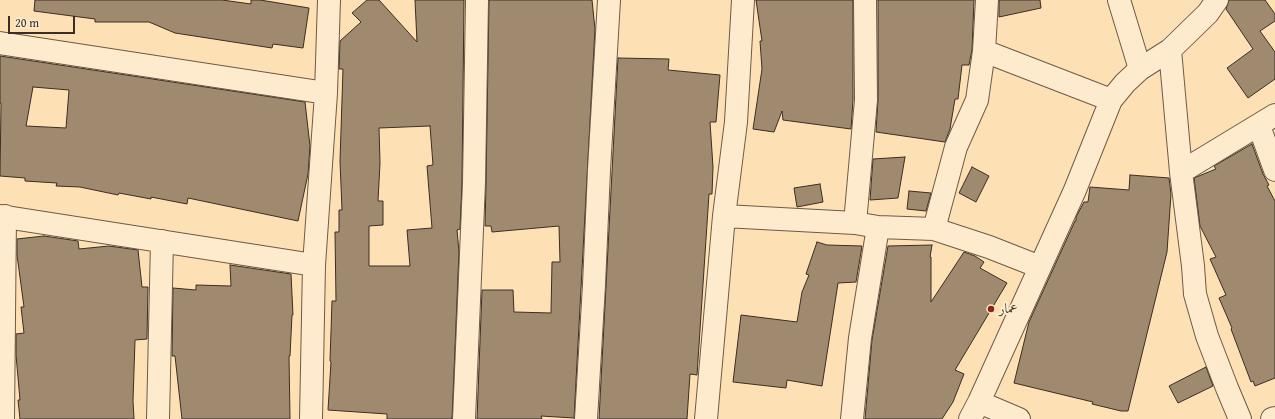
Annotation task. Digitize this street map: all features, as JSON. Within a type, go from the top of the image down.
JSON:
[{"type":"street","points":[[312,419],[314,265],[326,93],[329,0]]},
{"type":"street","points":[[464,419],[474,183],[477,0]]},
{"type":"street","points":[[586,419],[609,0]]},
{"type":"street","points":[[706,419],[724,216],[736,122],[743,0]]},
{"type":"street","points":[[855,223],[866,100],[865,0]]},
{"type":"street","points":[[934,230],[956,146],[977,100],[984,51],[987,0]]},
{"type":"street","points":[[1119,0],[1140,70]]},
{"type":"street","points":[[1019,419],[975,410],[1075,190],[1111,100],[1125,83],[1140,70],[1170,50],[1212,7],[1225,0]]},
{"type":"street","points":[[0,43],[326,93]]},
{"type":"street","points":[[1170,50],[1181,172],[1195,294],[1207,336],[1226,388],[1240,419]]},
{"type":"street","points":[[984,51],[1111,100]]},
{"type":"street","points":[[1181,172],[1267,120],[1275,170]]},
{"type":"street","points":[[3,419],[3,216],[314,265]]},
{"type":"street","points":[[724,216],[855,223],[878,227],[934,230],[989,247],[1040,267]]},
{"type":"street","points":[[852,419],[860,338],[878,227]]},
{"type":"street","points":[[158,419],[162,241]]},
{"type":"building","points":[[35,0],[222,0],[251,4],[251,0],[260,0],[309,8],[303,48],[273,44],[272,48],[175,33],[149,22],[95,22],[95,19],[34,11]]},
{"type":"building","points":[[367,0],[379,0],[417,42],[415,0],[464,0],[462,183],[460,229],[457,230],[459,252],[452,419],[387,419],[387,414],[328,410],[331,362],[332,301],[336,301],[335,232],[339,232],[339,210],[342,210],[340,161],[343,69],[339,69],[340,41],[361,22],[352,13]],"holes":[[[430,126],[433,165],[427,166],[432,228],[407,230],[410,266],[369,266],[369,226],[383,225],[383,201],[378,201],[380,163],[379,128]]]},
{"type":"building","points":[[489,0],[592,0],[595,29],[574,418],[541,416],[542,419],[477,419],[482,290],[513,290],[514,312],[551,313],[552,262],[560,262],[559,226],[492,232],[491,226],[485,226]]},
{"type":"building","points":[[756,0],[853,0],[853,100],[851,129],[783,120],[782,111],[774,132],[753,129],[762,69],[760,41],[762,41]]},
{"type":"building","points":[[878,0],[974,0],[972,50],[969,65],[962,65],[958,99],[955,99],[950,129],[945,142],[876,132],[878,100]]},
{"type":"building","points":[[999,0],[1040,0],[1041,8],[999,17]]},
{"type":"building","points":[[1229,0],[1265,0],[1275,14],[1275,21],[1260,31],[1275,52],[1275,79],[1248,98],[1227,68],[1253,49],[1226,9]]},
{"type":"building","points":[[0,56],[305,102],[310,146],[308,174],[298,221],[188,198],[187,204],[151,197],[151,199],[119,193],[118,195],[80,187],[56,186],[57,183],[25,181],[25,178],[0,176]],"holes":[[[33,87],[69,90],[66,128],[26,126]]]},
{"type":"building","points":[[618,58],[669,59],[668,70],[720,75],[716,122],[710,122],[713,167],[712,194],[709,194],[697,375],[690,374],[687,419],[599,419]]},
{"type":"building","points":[[1252,144],[1263,174],[1269,185],[1267,186],[1275,201],[1275,378],[1255,386],[1253,381],[1251,382],[1231,329],[1232,328],[1219,298],[1226,295],[1210,259],[1216,257],[1200,226],[1194,178],[1216,169],[1214,166]]},
{"type":"building","points":[[905,157],[898,198],[870,200],[873,159]]},
{"type":"building","points":[[972,167],[989,176],[976,202],[959,193]]},
{"type":"building","points":[[1130,175],[1169,178],[1171,194],[1167,252],[1128,411],[1121,411],[1092,404],[1093,402],[1014,383],[1029,322],[1076,221],[1076,217],[1084,202],[1088,202],[1090,187],[1129,190]]},
{"type":"building","points":[[820,184],[823,202],[797,207],[794,188]]},
{"type":"building","points":[[909,191],[931,193],[926,211],[907,209]]},
{"type":"building","points":[[44,236],[78,241],[79,249],[109,246],[138,250],[142,287],[148,287],[147,339],[135,340],[133,401],[134,419],[20,419],[16,334],[24,333],[21,307],[24,307],[17,255],[17,239]]},
{"type":"building","points":[[817,242],[827,245],[862,246],[856,282],[838,283],[822,386],[787,380],[786,388],[733,382],[741,315],[797,322],[802,292],[809,275],[806,274]]},
{"type":"building","points":[[932,245],[930,257],[931,302],[964,252],[975,256],[984,262],[980,268],[1007,283],[955,370],[964,374],[953,402],[942,419],[865,419],[872,340],[888,246]]},
{"type":"building","points":[[230,265],[291,274],[293,315],[289,356],[290,419],[182,419],[175,356],[172,356],[173,288],[196,290],[196,285],[231,286]]},
{"type":"building","points":[[1206,367],[1213,386],[1178,403],[1169,386]]},
{"type":"place","name":"عمار","points":[[991,309]]}]
